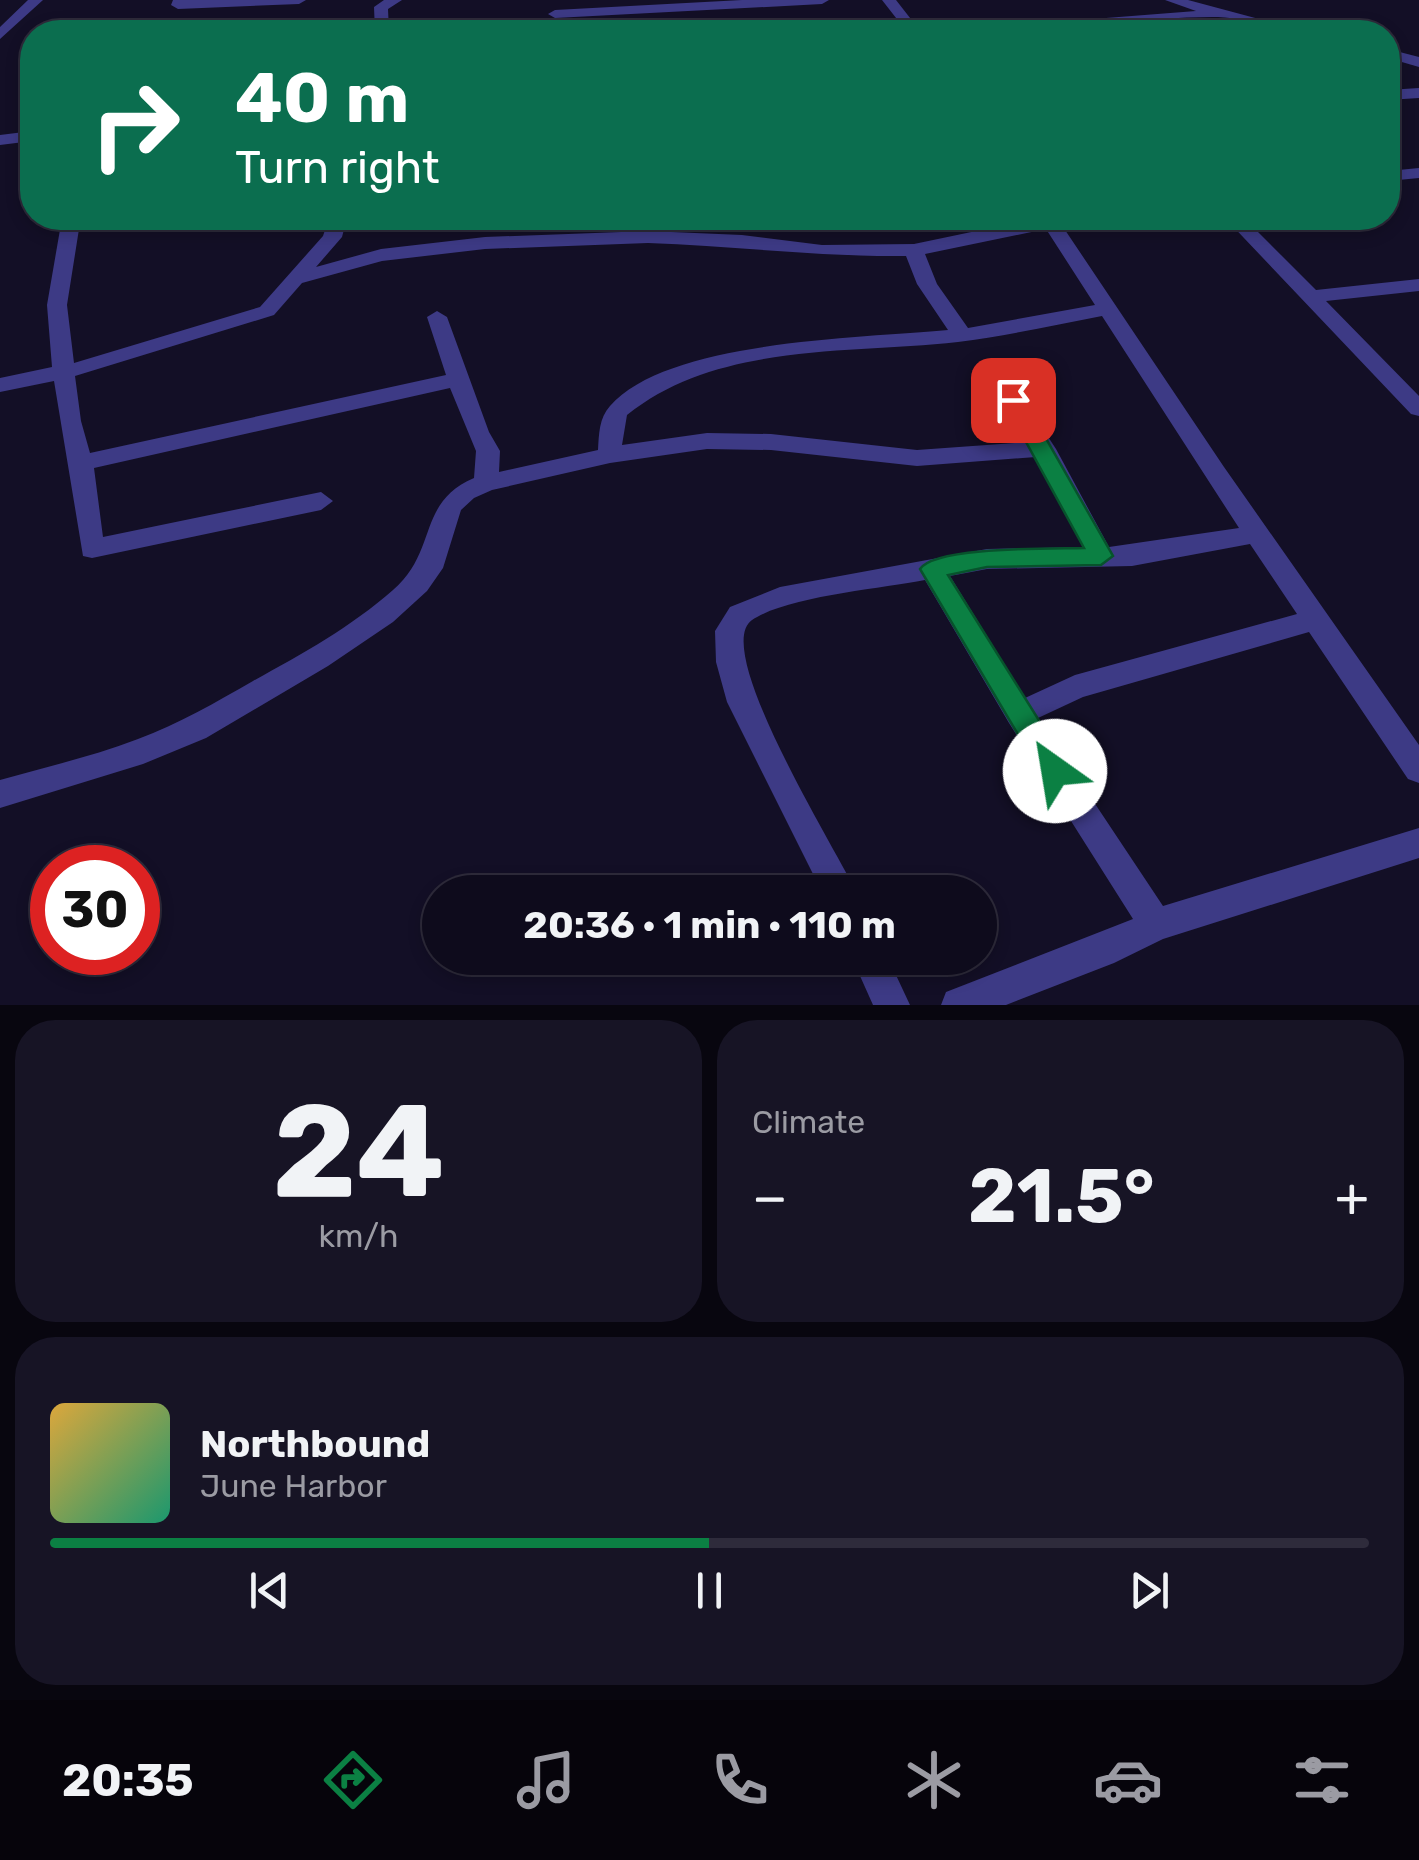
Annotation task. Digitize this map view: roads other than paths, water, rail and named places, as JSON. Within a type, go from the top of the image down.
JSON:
[{"type":"street","points":[[0,35],[36,0]]},
{"type":"street","points":[[180,0],[178,5],[299,0]]},
{"type":"street","points":[[382,20],[381,7],[395,0]]},
{"type":"street","points":[[551,20],[565,0]]},
{"type":"street","points":[[555,14],[822,0]]},
{"type":"street","points":[[889,0],[905,20]]},
{"type":"street","points":[[1172,0],[1250,20]]},
{"type":"street","points":[[1140,20],[1221,13]]},
{"type":"street","points":[[69,230],[57,305],[67,371],[69,421],[80,463],[92,548],[322,501]]},
{"type":"street","points":[[0,386],[67,371],[267,311],[334,230]]},
{"type":"street","points":[[550,241],[553,230]]},
{"type":"street","points":[[295,279],[381,255],[485,243],[678,237],[822,250],[914,250],[1004,230]]},
{"type":"street","points":[[1056,230],[1419,770]]},
{"type":"street","points":[[1246,230],[1419,410]]},
{"type":"street","points":[[914,250],[926,284],[962,336]]},
{"type":"street","points":[[1310,297],[1419,285]]},
{"type":"street","points":[[610,455],[612,422],[618,411],[682,370],[736,358],[962,336],[1108,309]]},
{"type":"street","points":[[437,317],[488,450],[486,483]]},
{"type":"street","points":[[998,376],[1044,449],[1101,556]]},
{"type":"street","points":[[80,463],[458,380]]},
{"type":"street","points":[[0,794],[143,751],[195,729],[318,658],[383,615],[418,584],[430,568],[450,506],[466,492],[486,483],[610,455],[707,441],[771,442],[917,458],[1044,449]]},
{"type":"street","points":[[830,875],[742,702],[730,662],[728,630],[740,614],[780,597],[987,559],[1154,553],[1257,534]]},
{"type":"street","points":[[932,569],[1019,714],[1156,926]]},
{"type":"street","points":[[1019,714],[1075,687],[1316,620]]},
{"type":"street","points":[[960,1005],[1102,951],[1156,926],[1419,843]]},
{"type":"street","points":[[878,975],[892,1005]]}]
